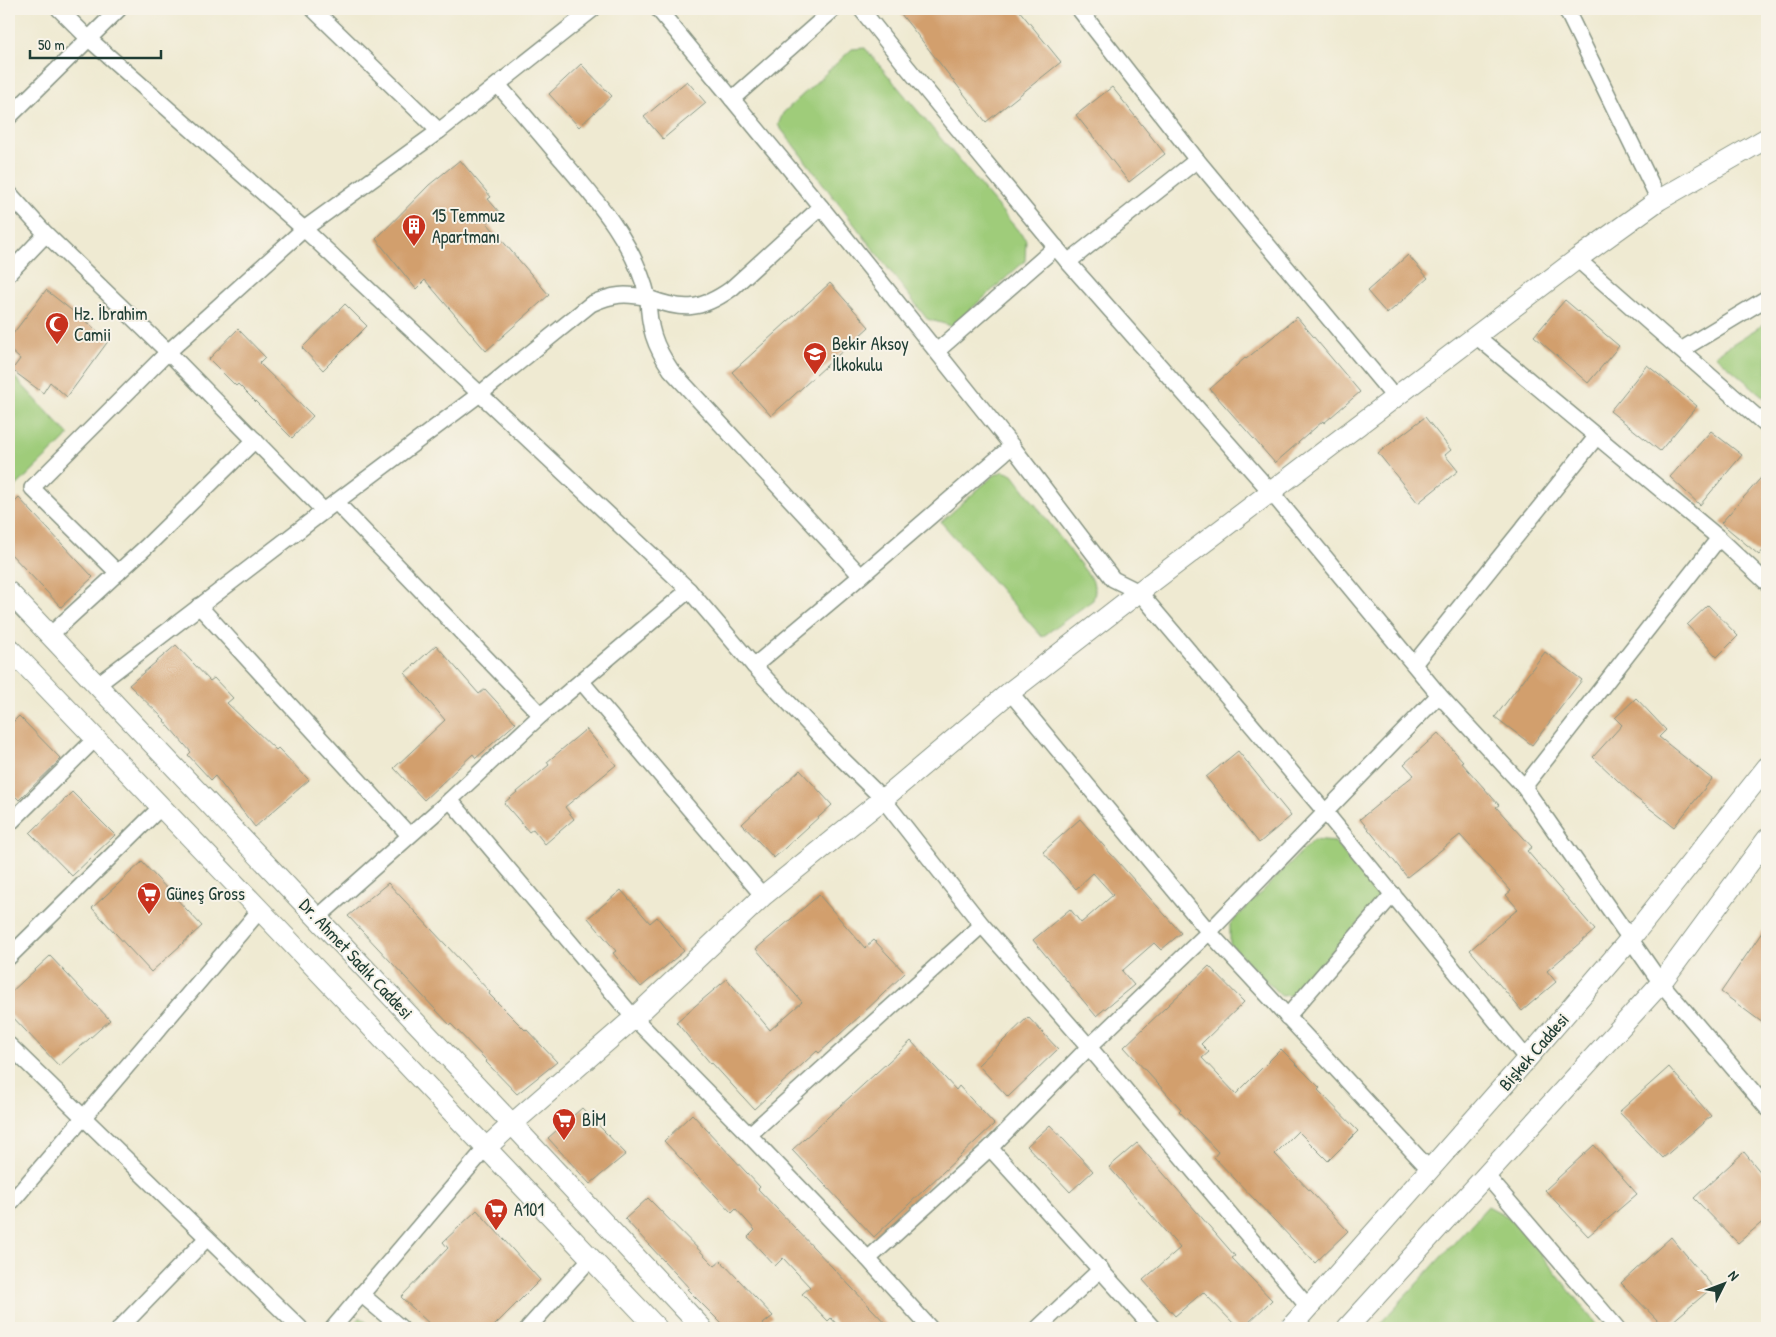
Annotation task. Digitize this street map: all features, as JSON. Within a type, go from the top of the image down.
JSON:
[{"type":"street","points":[[59,9],[89,39],[304,229],[689,590],[754,666],[837,754],[883,799],[982,925],[1089,1047],[1309,1308]]},
{"type":"street","points":[[9,117],[119,9]]},
{"type":"street","points":[[118,573],[32,488],[168,352],[304,229],[439,131],[593,9]]},
{"type":"street","points":[[658,9],[937,351],[1113,579],[1139,592],[1326,813],[1527,1059]]},
{"type":"street","points":[[732,99],[834,9]]},
{"type":"street","points":[[861,9],[913,75],[1068,262],[1271,492],[1439,694],[1524,787],[1632,938],[1661,983],[1767,1108]]},
{"type":"street","points":[[1079,9],[1197,160],[1395,398]]},
{"type":"street","points":[[1566,9],[1659,200]]},
{"type":"street","points":[[322,12],[439,131]]},
{"type":"street","points":[[498,85],[602,206],[636,261],[648,298],[649,320],[653,338],[660,354],[671,370],[861,576]]},
{"type":"street","points":[[333,1328],[485,1149],[634,1018],[763,896],[883,799],[1010,692],[1476,336],[1659,200],[1767,138]]},
{"type":"street","points":[[1068,262],[1197,160]]},
{"type":"street","points":[[9,193],[46,234],[168,352],[255,440],[330,506],[541,715]]},
{"type":"street","points":[[97,685],[481,393],[591,304],[619,295],[633,295],[670,306],[686,308],[716,300],[731,289],[821,207]]},
{"type":"street","points":[[9,273],[46,234]]},
{"type":"street","points":[[937,351],[1056,247]]},
{"type":"street","points":[[1578,259],[1767,426]]},
{"type":"street","points":[[1681,350],[1767,298]]},
{"type":"street","points":[[1476,336],[1719,538],[1767,583]]},
{"type":"street","points":[[1414,664],[1597,436]]},
{"type":"street","points":[[50,635],[118,573],[255,440]]},
{"type":"street","points":[[754,666],[1012,446]]},
{"type":"street","points":[[1524,787],[1719,538]]},
{"type":"street","points":[[317,918],[450,800],[541,715],[689,590]]},
{"type":"street","name":"Dr. Ahmet Sadık Caddesi","points":[[9,592],[512,1124],[702,1328]]},
{"type":"street","points":[[199,606],[409,835]]},
{"type":"street","name":"Dr. Ahmet Sadık Caddesi","points":[[9,648],[657,1328]]},
{"type":"street","points":[[581,681],[763,896]]},
{"type":"street","points":[[1010,692],[1209,932],[1430,1170]]},
{"type":"street","points":[[868,1259],[990,1148],[1089,1047],[1209,932],[1439,694]]},
{"type":"street","points":[[11,818],[95,738]]},
{"type":"street","name":"Bişkek Caddesi","points":[[1290,1328],[1632,938],[1767,767]]},
{"type":"street","points":[[450,800],[634,1018],[750,1135],[868,1259],[930,1328]]},
{"type":"street","points":[[9,956],[161,807]]},
{"type":"street","points":[[1347,1328],[1661,983],[1767,839]]},
{"type":"street","points":[[1287,1017],[1393,894]]},
{"type":"street","points":[[9,1205],[260,910]]},
{"type":"street","points":[[750,1135],[982,925]]},
{"type":"street","points":[[9,1045],[300,1328]]},
{"type":"street","points":[[990,1148],[1153,1328]]},
{"type":"street","points":[[1486,1175],[1616,1328]]},
{"type":"street","points":[[120,1328],[207,1238]]},
{"type":"street","points":[[528,1328],[591,1258]]},
{"type":"street","points":[[1038,1328],[1101,1269]]},
{"type":"street","points":[[362,1294],[401,1328]]},
{"type":"green space","points":[[865,48],[1026,240],[1025,261],[952,326],[927,319],[778,125],[783,113],[852,49]]},
{"type":"green space","points":[[1767,322],[1767,400],[1715,355]]},
{"type":"green space","points":[[9,371],[69,435],[9,493]]},
{"type":"green space","points":[[1003,471],[1013,475],[1093,581],[1095,592],[1093,600],[1042,637],[941,522],[993,476]]},
{"type":"green space","points":[[1313,840],[1335,842],[1379,894],[1376,904],[1292,995],[1281,996],[1230,944],[1230,924]]},
{"type":"green space","points":[[1488,1206],[1514,1220],[1599,1328],[1376,1328]]},
{"type":"green space","points":[[360,1317],[373,1328],[351,1328]]},
{"type":"building","points":[[897,9],[1018,9],[1061,62],[986,122]]},
{"type":"building","points":[[581,64],[612,96],[579,127],[549,94]]},
{"type":"building","points":[[687,81],[706,103],[663,139],[644,117]]},
{"type":"building","points":[[1112,87],[1165,154],[1129,182],[1076,115]]},
{"type":"building","points":[[460,160],[491,197],[488,199],[500,213],[487,223],[549,295],[486,351],[425,280],[416,289],[376,239],[429,185]]},
{"type":"building","points":[[1408,255],[1428,278],[1387,314],[1367,291]]},
{"type":"building","points":[[830,283],[869,327],[771,416],[732,372]]},
{"type":"building","name":"Hz. İbrahim Camii","points":[[46,290],[109,340],[67,397],[50,382],[43,393],[12,370],[20,359],[9,349],[9,339]]},
{"type":"building","points":[[1565,300],[1619,346],[1588,383],[1534,336]]},
{"type":"building","points":[[345,304],[367,326],[323,370],[302,348]]},
{"type":"building","points":[[1297,317],[1360,392],[1275,463],[1210,389],[1245,358]]},
{"type":"building","points":[[238,329],[265,357],[259,363],[313,416],[292,438],[238,384],[236,386],[209,359]]},
{"type":"building","points":[[1647,365],[1697,406],[1660,451],[1610,411]]},
{"type":"building","points":[[1425,417],[1451,450],[1445,455],[1458,471],[1418,503],[1378,453]]},
{"type":"building","points":[[1711,431],[1742,455],[1700,505],[1670,477]]},
{"type":"building","points":[[1767,471],[1767,546],[1759,555],[1721,523]]},
{"type":"building","points":[[19,498],[93,577],[61,607],[9,552],[9,508]]},
{"type":"building","points":[[1708,605],[1738,636],[1717,657],[1687,625]]},
{"type":"building","points":[[176,645],[210,681],[214,678],[233,698],[227,703],[276,750],[278,748],[309,780],[255,827],[215,776],[211,780],[188,755],[191,752],[165,720],[129,685]]},
{"type":"building","points":[[436,645],[479,694],[485,689],[516,723],[476,758],[473,754],[424,800],[394,768],[445,720],[405,673]]},
{"type":"building","points":[[1545,652],[1582,680],[1532,745],[1495,717]]},
{"type":"building","points":[[1636,698],[1666,730],[1659,737],[1712,779],[1674,827],[1636,798],[1593,757],[1622,725],[1615,718]]},
{"type":"building","points":[[19,716],[61,759],[19,800],[9,790],[9,726]]},
{"type":"building","points":[[586,729],[616,765],[565,807],[574,819],[545,844],[533,829],[529,832],[504,803],[549,765],[547,762]]},
{"type":"building","points":[[1438,733],[1499,805],[1496,807],[1532,847],[1527,851],[1595,930],[1547,971],[1556,982],[1522,1011],[1470,950],[1518,909],[1506,895],[1511,891],[1460,835],[1407,877],[1360,819],[1414,775],[1404,764]]},
{"type":"building","points":[[1238,751],[1291,816],[1259,843],[1206,777]]},
{"type":"building","points":[[800,770],[832,805],[774,858],[742,824]]},
{"type":"building","points":[[72,792],[115,835],[72,876],[30,833]]},
{"type":"building","points":[[1080,819],[1181,933],[1161,950],[1154,943],[1122,971],[1134,985],[1096,1016],[1033,940],[1070,909],[1081,923],[1113,895],[1093,873],[1076,889],[1043,852]]},
{"type":"building","points":[[142,862],[202,926],[151,972],[92,908]]},
{"type":"building","points":[[388,883],[490,992],[489,994],[557,1062],[517,1094],[348,916]]},
{"type":"building","points":[[621,890],[650,923],[657,917],[684,951],[641,987],[613,953],[616,951],[588,918]]},
{"type":"building","points":[[819,895],[865,948],[874,940],[905,973],[819,1053],[817,1051],[754,1109],[711,1064],[676,1022],[727,979],[770,1030],[802,1002],[756,949]]},
{"type":"building","points":[[1767,925],[1767,1026],[1721,992]]},
{"type":"building","points":[[50,956],[110,1020],[59,1066],[9,1013],[9,994]]},
{"type":"building","points":[[1209,966],[1244,1002],[1201,1044],[1209,1052],[1202,1058],[1236,1094],[1281,1049],[1320,1088],[1318,1090],[1358,1131],[1328,1161],[1298,1131],[1275,1154],[1348,1231],[1315,1263],[1214,1157],[1218,1152],[1179,1111],[1181,1109],[1124,1047]]},
{"type":"building","points":[[1028,1017],[1058,1049],[1008,1097],[978,1065]]},
{"type":"building","points":[[911,1041],[956,1090],[959,1086],[994,1124],[874,1237],[792,1150]]},
{"type":"building","points":[[1669,1067],[1711,1116],[1663,1158],[1619,1112]]},
{"type":"building","points":[[582,1108],[626,1154],[590,1184],[548,1138]]},
{"type":"building","points":[[692,1114],[760,1187],[758,1189],[890,1328],[840,1328],[831,1318],[828,1321],[802,1294],[810,1287],[783,1258],[775,1266],[748,1237],[755,1230],[736,1209],[732,1213],[664,1141]]},
{"type":"building","points":[[1050,1125],[1093,1171],[1070,1192],[1027,1146]]},
{"type":"building","points":[[1137,1143],[1235,1256],[1232,1258],[1272,1300],[1243,1328],[1238,1328],[1203,1292],[1175,1316],[1143,1280],[1180,1248],[1109,1167]]},
{"type":"building","points":[[1594,1145],[1637,1194],[1588,1236],[1545,1190]]},
{"type":"building","points":[[1744,1152],[1767,1180],[1767,1218],[1738,1243],[1694,1198]]},
{"type":"building","points":[[648,1198],[715,1266],[721,1261],[773,1316],[758,1328],[726,1328],[687,1289],[689,1288],[625,1219]]},
{"type":"building","points":[[477,1210],[540,1280],[492,1328],[434,1328],[401,1297],[448,1248],[443,1242]]},
{"type":"building","points":[[1671,1237],[1713,1287],[1665,1328],[1621,1283]]},
{"type":"place","name":"15 Temmuz Apartmanı","points":[[414,247]]},
{"type":"place","name":"Hz. İbrahim Camii","points":[[57,345]]},
{"type":"place","name":"Bekir Aksoy İlkokulu","points":[[815,375]]},
{"type":"place","name":"Güneş Gross","points":[[149,915]]},
{"type":"place","name":"BİM","points":[[564,1141]]},
{"type":"place","name":"A101","points":[[496,1231]]}]
